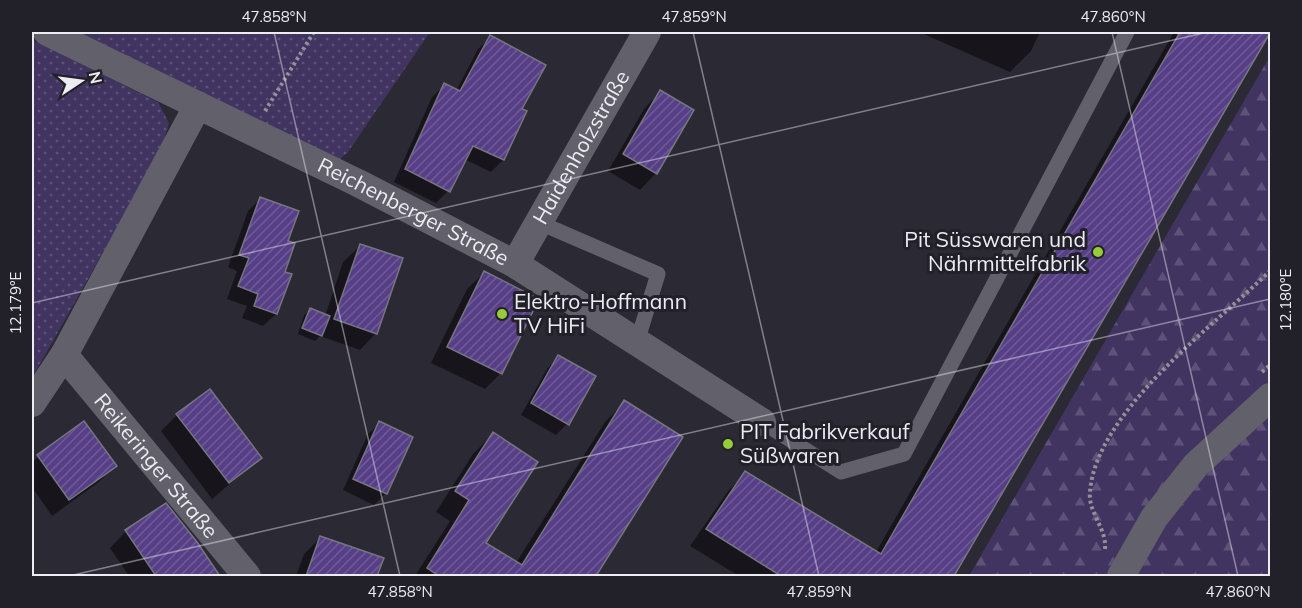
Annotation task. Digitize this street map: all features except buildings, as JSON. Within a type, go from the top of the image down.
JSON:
[{"type":"street","name":"Reichenberger Straße","points":[[47,32],[252,131],[515,264],[762,422]]},
{"type":"street","name":"Haidenholzstraße","points":[[515,264],[647,32]]},
{"type":"street","points":[[32,403],[64,355],[198,105]]},
{"type":"street","name":"Reikeringer Straße","points":[[64,355],[247,576]]},
{"type":"street","points":[[1112,567],[1196,465],[1270,398]]},
{"type":"lane","points":[[762,422],[841,472],[904,454],[1127,32]]},
{"type":"lane","points":[[540,223],[658,274],[637,342]]},
{"type":"path","points":[[252,131],[314,32]]},
{"type":"path","points":[[1112,567],[1106,537],[1089,496],[1094,468],[1112,432],[1167,363],[1230,310],[1270,271]]},
{"type":"green space","points":[[72,32],[430,32],[348,152],[338,161]]},
{"type":"green space","points":[[32,40],[158,102],[169,123],[162,148],[32,378]]},
{"type":"green space","points":[[1270,56],[1270,576],[969,576]]},
{"type":"place","name":"Pit Süsswaren und Nährmittelfabrik","points":[[1098,252]]},
{"type":"place","name":"Elektro-Hoffmann TV HiFi","points":[[502,314]]},
{"type":"place","name":"PIT Fabrikverkauf Süßwaren","points":[[728,444]]}]
